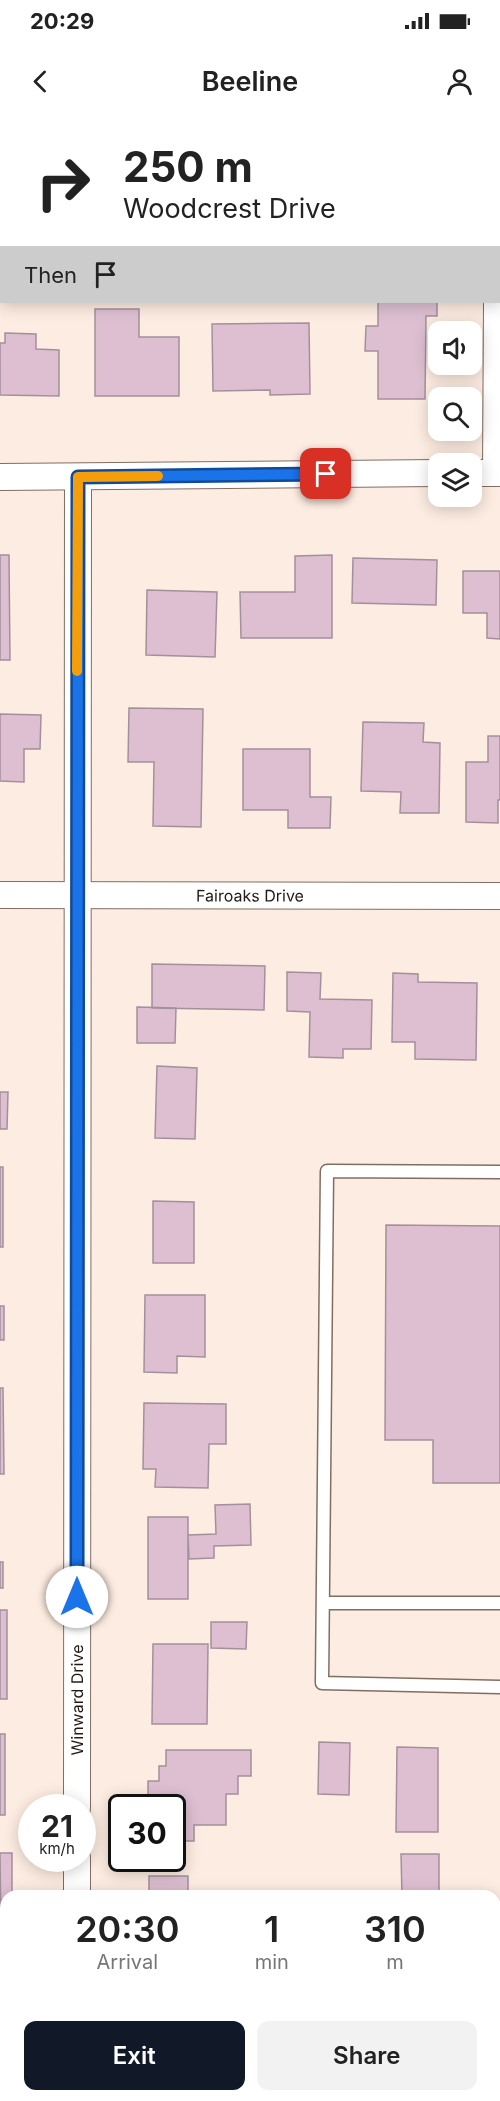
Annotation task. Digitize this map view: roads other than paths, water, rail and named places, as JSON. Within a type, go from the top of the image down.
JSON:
[{"type":"street","points":[[482,473],[498,473],[497,303]]},
{"type":"street","points":[[0,477],[428,473]]},
{"type":"street","name":"Winward Drive","points":[[77,1794],[78,477]]},
{"type":"street","name":"Fairoaks Drive","points":[[0,895],[500,896]]},
{"type":"street","points":[[77,1872],[77,1890]]},
{"type":"lane","points":[[500,1173],[327,1171],[322,1683],[500,1687]]},
{"type":"lane","points":[[323,1603],[500,1603]]}]
